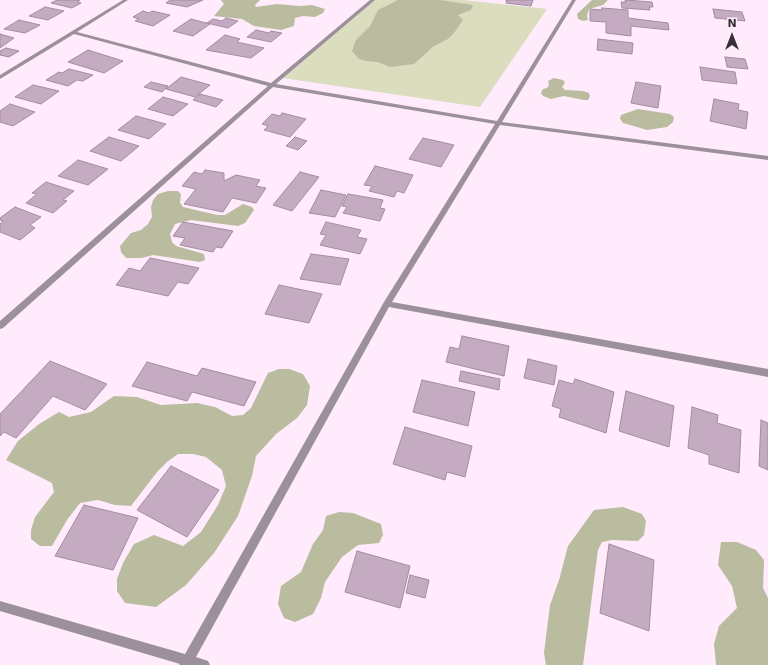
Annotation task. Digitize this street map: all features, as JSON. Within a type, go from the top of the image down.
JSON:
[{"type":"street","points":[[0,77],[126,0]]},
{"type":"street","points":[[0,326],[272,85],[373,0]]},
{"type":"street","points":[[186,662],[387,304],[574,0]]},
{"type":"street","points":[[73,32],[272,85],[499,123],[768,158]]},
{"type":"street","points":[[387,304],[768,373]]},
{"type":"street","points":[[0,606],[186,662],[204,665]]},
{"type":"green space","points":[[221,0],[260,0],[255,5],[256,7],[277,4],[300,6],[312,5],[325,9],[323,13],[315,17],[303,16],[295,18],[294,26],[281,30],[254,26],[242,19],[214,16],[224,4]]},
{"type":"green space","points":[[375,0],[463,0],[547,9],[480,107],[283,78]]},
{"type":"green space","points":[[398,0],[440,0],[473,5],[471,10],[458,15],[463,20],[448,39],[434,46],[414,64],[390,67],[378,62],[359,59],[352,51],[356,40],[370,26],[378,10]]},
{"type":"green space","points":[[592,0],[608,0],[603,5],[589,9],[587,16],[588,20],[583,21],[578,19],[577,14]]},
{"type":"green space","points":[[554,78],[563,80],[565,83],[562,87],[565,90],[583,91],[589,93],[590,96],[588,100],[564,96],[551,99],[543,96],[541,93],[543,89],[547,88],[549,85],[548,81]]},
{"type":"green space","points":[[638,109],[670,114],[674,117],[673,122],[667,127],[647,130],[623,123],[620,119],[621,115]]},
{"type":"green space","points":[[168,191],[178,191],[181,194],[180,203],[183,207],[217,215],[225,215],[243,204],[252,207],[254,210],[245,223],[238,226],[191,220],[175,224],[170,234],[172,242],[176,246],[204,254],[205,260],[200,262],[153,255],[142,258],[126,258],[121,252],[120,246],[131,233],[141,230],[148,224],[152,217],[151,207],[153,200],[158,194]]},
{"type":"green space","points":[[279,369],[289,369],[303,374],[310,386],[307,405],[297,418],[276,434],[256,456],[252,476],[238,516],[214,553],[186,585],[156,607],[125,603],[117,591],[117,579],[123,563],[134,544],[154,535],[183,546],[201,532],[218,505],[226,486],[222,470],[206,457],[193,454],[178,454],[157,472],[131,506],[115,505],[98,500],[80,503],[67,520],[52,546],[40,546],[31,539],[31,530],[35,517],[54,492],[52,483],[6,460],[18,441],[39,424],[59,412],[69,417],[91,412],[114,396],[137,397],[161,405],[197,403],[215,407],[232,416],[243,415],[251,408],[268,373]]},
{"type":"green space","points":[[623,507],[642,514],[646,521],[644,535],[638,541],[612,540],[602,542],[598,550],[583,665],[546,665],[544,653],[550,605],[559,580],[568,546],[594,510]]},
{"type":"green space","points":[[339,512],[353,513],[381,524],[383,535],[379,543],[358,545],[342,557],[325,582],[321,598],[313,614],[295,622],[284,618],[278,604],[281,586],[301,572],[313,544],[323,530],[326,516]]},
{"type":"green space","points":[[721,542],[737,542],[756,550],[764,560],[763,588],[768,598],[768,665],[716,665],[714,644],[719,626],[737,608],[732,586],[718,565]]},
{"type":"building","points":[[57,0],[80,0],[77,2],[81,3],[72,8],[51,3]]},
{"type":"building","points":[[170,0],[203,0],[187,7],[166,3]]},
{"type":"building","points":[[507,0],[533,0],[531,6],[506,3]]},
{"type":"building","points":[[625,0],[652,2],[653,7],[649,7],[650,10],[622,8],[621,2],[626,2]]},
{"type":"building","points":[[45,7],[64,11],[48,20],[29,16]]},
{"type":"building","points":[[602,8],[628,10],[628,18],[668,23],[669,30],[631,26],[631,36],[606,33],[606,22],[590,21],[590,9],[602,10]]},
{"type":"building","points":[[713,9],[742,12],[745,21],[715,18]]},
{"type":"building","points":[[143,11],[149,13],[152,11],[170,15],[153,26],[135,21],[139,19],[133,17]]},
{"type":"building","points":[[226,18],[238,21],[228,28],[207,23],[213,19],[222,21]]},
{"type":"building","points":[[191,19],[210,24],[193,36],[173,31]]},
{"type":"building","points":[[19,20],[40,25],[25,33],[4,29]]},
{"type":"building","points":[[256,30],[269,33],[271,31],[282,33],[271,42],[247,37]]},
{"type":"building","points":[[0,34],[14,38],[0,48]]},
{"type":"building","points":[[225,35],[240,39],[237,42],[264,48],[251,58],[206,50]]},
{"type":"building","points":[[598,39],[633,43],[632,54],[597,50]]},
{"type":"building","points":[[6,48],[19,51],[9,57],[0,55],[0,51]]},
{"type":"building","points":[[88,50],[123,61],[104,73],[68,62]]},
{"type":"building","points":[[725,57],[745,59],[748,69],[727,67]]},
{"type":"building","points":[[700,67],[735,72],[737,84],[702,80]]},
{"type":"building","points":[[69,69],[93,75],[83,81],[77,80],[68,86],[46,80],[59,72],[62,73]]},
{"type":"building","points":[[181,77],[210,85],[195,97],[166,89]]},
{"type":"building","points":[[151,82],[168,86],[162,92],[144,87]]},
{"type":"building","points":[[636,82],[661,86],[658,108],[631,103]]},
{"type":"building","points":[[33,85],[59,91],[41,104],[15,97]]},
{"type":"building","points":[[200,94],[223,100],[216,107],[193,100]]},
{"type":"building","points":[[163,97],[188,104],[173,116],[148,109]]},
{"type":"building","points":[[714,99],[739,104],[738,110],[748,112],[746,129],[710,121]]},
{"type":"building","points":[[10,104],[35,112],[13,126],[0,122],[0,111]]},
{"type":"building","points":[[282,113],[306,119],[290,137],[264,130],[268,126],[262,124],[272,114],[280,116]]},
{"type":"building","points":[[136,116],[166,124],[149,139],[118,130]]},
{"type":"building","points":[[109,137],[139,146],[121,161],[90,151]]},
{"type":"building","points":[[295,137],[307,141],[298,150],[286,146]]},
{"type":"building","points":[[423,138],[454,145],[441,167],[409,159]]},
{"type":"building","points":[[78,160],[108,169],[88,185],[58,176]]},
{"type":"building","points":[[375,166],[413,175],[404,193],[397,191],[394,197],[369,191],[372,186],[364,185]]},
{"type":"building","points":[[205,170],[224,173],[224,181],[236,175],[260,180],[256,186],[266,188],[256,203],[232,198],[223,212],[184,204],[196,189],[182,186],[194,172],[202,174]]},
{"type":"building","points":[[300,172],[319,177],[292,211],[273,205]]},
{"type":"building","points":[[46,182],[74,191],[63,200],[67,201],[53,213],[26,203],[37,194],[32,193]]},
{"type":"building","points":[[321,190],[346,195],[335,217],[309,213]]},
{"type":"building","points":[[348,194],[383,200],[380,208],[385,209],[380,221],[343,213],[347,207],[342,206]]},
{"type":"building","points":[[15,207],[41,217],[30,225],[35,228],[20,240],[0,232],[0,224],[3,221],[0,220],[0,218]]},
{"type":"building","points":[[183,222],[233,231],[222,248],[216,247],[213,252],[180,245],[185,238],[173,236]]},
{"type":"building","points":[[326,222],[361,230],[357,237],[367,239],[360,254],[320,245],[326,235],[320,234]]},
{"type":"building","points":[[311,254],[349,259],[340,285],[300,279]]},
{"type":"building","points":[[150,258],[199,268],[188,284],[178,282],[168,296],[116,285],[129,268],[140,271]]},
{"type":"building","points":[[279,285],[322,294],[309,323],[265,314]]},
{"type":"building","points":[[462,336],[509,346],[504,376],[446,362],[450,347],[459,349]]},
{"type":"building","points":[[528,359],[557,366],[554,385],[524,378]]},
{"type":"building","points":[[50,361],[107,384],[85,410],[53,396],[16,438],[4,432],[0,436],[0,414]]},
{"type":"building","points":[[147,362],[197,376],[202,368],[256,382],[244,406],[192,392],[187,401],[132,386]]},
{"type":"building","points":[[461,371],[500,379],[499,390],[459,381]]},
{"type":"building","points":[[575,379],[614,392],[606,433],[559,417],[561,409],[552,406],[559,380],[573,384]]},
{"type":"building","points":[[422,380],[475,392],[468,426],[413,412]]},
{"type":"building","points":[[626,391],[674,406],[669,447],[619,431]]},
{"type":"building","points":[[692,407],[718,415],[717,423],[741,430],[739,473],[709,464],[709,455],[688,448]]},
{"type":"building","points":[[761,420],[768,423],[768,470],[759,466]]},
{"type":"building","points":[[405,427],[472,446],[465,477],[447,472],[445,480],[393,464]]},
{"type":"building","points":[[171,466],[219,490],[187,537],[137,510]]},
{"type":"building","points":[[84,505],[138,518],[113,570],[55,556]]},
{"type":"building","points":[[609,544],[654,560],[649,631],[600,613]]},
{"type":"building","points":[[357,551],[410,566],[400,608],[345,592]]},
{"type":"building","points":[[410,575],[429,580],[425,598],[406,593]]}]
